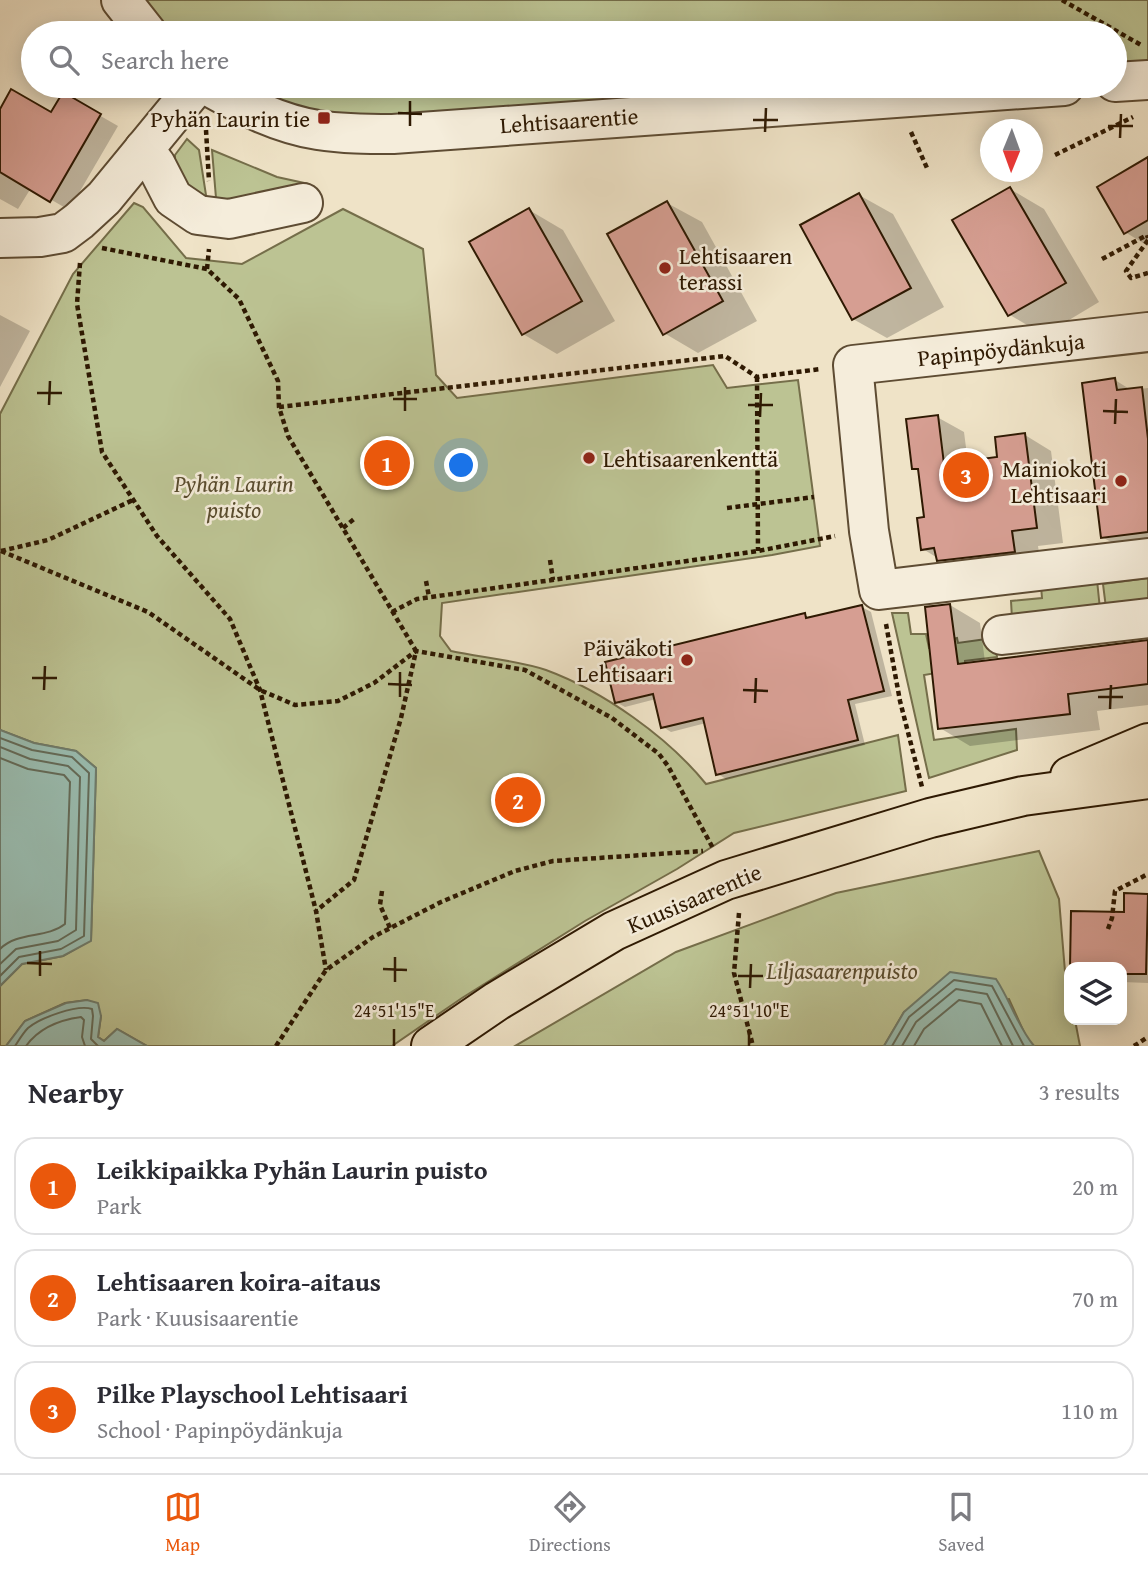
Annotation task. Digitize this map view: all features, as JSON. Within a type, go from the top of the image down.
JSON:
[{"type":"main road","name":"Kuusisaarentie","points":[[1023,796],[1148,743]]},
{"type":"main road","name":"Kuusisaarentie","points":[[431,1046],[497,1001],[614,931],[726,880],[930,818],[1023,796],[1148,779]]},
{"type":"street","points":[[121,0],[138,21]]},
{"type":"street","points":[[0,238],[82,232],[104,198],[186,98]]},
{"type":"street","name":"Lehtisaarentie","points":[[229,98],[282,121],[317,130],[393,134],[896,98]]},
{"type":"street","points":[[144,149],[156,165],[173,198],[198,215],[229,219],[303,204]]},
{"type":"street","name":"Papinpöydänkuja","points":[[853,365],[1148,332]]},
{"type":"street","points":[[853,365],[869,531],[879,590],[1148,558]]},
{"type":"street","points":[[1002,635],[1148,618]]},
{"type":"path","points":[[1062,0],[1099,21]]},
{"type":"path","points":[[1127,37],[1148,49]]},
{"type":"path","points":[[1055,155],[1142,98]]},
{"type":"path","points":[[911,132],[927,168]]},
{"type":"path","points":[[316,911],[354,880],[401,718],[416,651],[288,436],[279,407],[278,381],[239,299],[207,269],[82,232],[77,304],[102,452],[157,536],[230,619],[260,690],[316,911],[326,970]]},
{"type":"path","points":[[1102,259],[1147,235],[1148,239],[1126,271],[1131,278],[1148,273]]},
{"type":"path","points":[[279,407],[724,356],[757,377],[853,365]]},
{"type":"path","points":[[757,377],[758,551]]},
{"type":"path","points":[[727,508],[814,497]]},
{"type":"path","points":[[1,551],[48,540],[133,500]]},
{"type":"path","points":[[342,528],[354,519]]},
{"type":"path","points":[[392,612],[417,598],[758,551],[869,531]]},
{"type":"path","points":[[1,551],[148,612],[260,690],[295,705],[338,701],[374,683],[416,651],[525,670],[612,718],[659,754],[714,851],[553,861],[515,871],[466,891],[373,937],[326,970],[276,1046]]},
{"type":"path","points":[[550,560],[553,580]]},
{"type":"path","points":[[426,581],[429,597]]},
{"type":"path","points":[[879,590],[900,701],[930,818]]},
{"type":"path","points":[[1108,929],[1115,891],[1148,874]]},
{"type":"path","points":[[382,891],[380,905],[390,928]]},
{"type":"path","points":[[739,910],[734,973],[753,1046]]},
{"type":"path","points":[[1134,1046],[1148,1037]]},
{"type":"green space","points":[[138,0],[1148,0],[1148,64],[1127,67],[1127,21],[156,21]]},
{"type":"green space","points":[[270,98],[657,98],[362,117],[301,111]]},
{"type":"green space","points":[[187,139],[199,150],[208,208],[175,172],[175,155]]},
{"type":"green space","points":[[212,150],[277,177],[309,184],[307,189],[217,210]]},
{"type":"green space","name":"Pyhän Laurin puisto","points":[[134,203],[143,207],[186,258],[242,264],[343,209],[423,249],[436,375],[457,398],[713,365],[727,388],[798,380],[820,546],[442,603],[440,636],[451,651],[536,667],[590,690],[654,733],[691,766],[706,784],[898,735],[906,791],[734,833],[585,921],[462,998],[392,1046],[147,1046],[117,1029],[104,1041],[98,1037],[101,1016],[87,1000],[65,1003],[25,1021],[6,1046],[0,1046],[0,986],[22,964],[63,956],[91,940],[96,768],[76,751],[34,743],[0,730],[0,414],[73,274]]},
{"type":"green space","points":[[1148,578],[1148,611],[1012,619],[1011,601],[1042,598],[1041,586],[1097,580],[1100,609],[1106,608],[1103,584]]},
{"type":"green space","points":[[892,613],[908,613],[911,634],[926,634],[929,648],[940,647],[941,642],[957,638],[958,643],[994,638],[997,657],[965,661],[965,668],[924,675],[934,740],[1016,729],[1017,750],[929,778]]},
{"type":"green space","name":"Liljasaarenpuisto","points":[[1039,851],[1059,899],[1064,962],[1064,1025],[1076,1025],[1080,1046],[1034,1046],[1027,1039],[1009,999],[904,1012],[884,1046],[515,1046],[676,952],[836,893]]},
{"type":"water","points":[[0,730],[34,743],[76,751],[96,768],[91,941],[63,956],[22,964],[0,986]]},
{"type":"water","points":[[950,972],[996,979],[1034,1046],[884,1046],[904,1012]]},
{"type":"water","points":[[87,1000],[98,1003],[101,1016],[98,1037],[104,1041],[117,1029],[147,1046],[6,1046],[25,1021],[66,1003]]},
{"type":"building","points":[[11,89],[21,95],[21,98],[27,98],[51,112],[59,98],[73,98],[101,114],[50,202],[0,172],[0,109]]},
{"type":"building","points":[[1148,157],[1148,220],[1124,234],[1097,187]]},
{"type":"building","points":[[1010,187],[1066,283],[1008,316],[952,220]]},
{"type":"building","points":[[859,193],[911,288],[852,320],[800,225]]},
{"type":"building","name":"Lehtisaaren terassi","points":[[667,201],[723,301],[663,335],[607,234]]},
{"type":"building","points":[[529,208],[582,301],[522,335],[469,242]]},
{"type":"building","name":"Mainiokoti Lehtisaari","points":[[1115,378],[1117,390],[1142,387],[1148,439],[1148,532],[1101,538],[1082,383]]},
{"type":"building","points":[[938,415],[944,464],[997,457],[995,437],[1025,433],[1037,528],[1012,531],[1015,552],[937,561],[934,548],[921,550],[917,518],[924,517],[918,469],[912,469],[906,419]]},
{"type":"building","points":[[950,604],[958,664],[1148,640],[1148,684],[1068,694],[1070,714],[938,729],[925,607]]},
{"type":"building","points":[[862,605],[884,691],[848,700],[858,740],[716,775],[703,718],[661,728],[653,694],[615,703],[605,662],[805,613],[806,618]]},
{"type":"building","points":[[1124,893],[1148,894],[1146,974],[1127,974],[1127,962],[1070,962],[1071,911],[1124,912]]},
{"type":"place","name":"Pyhän Laurin tie","points":[[324,118]]},
{"type":"place","name":"Lehtisaaren terassi","points":[[665,268]]},
{"type":"place","name":"Lehtisaarenkenttä","points":[[589,458]]},
{"type":"place","name":"Leikkipaikka Pyhän Laurin puisto","points":[[387,463]]},
{"type":"place","name":"Pilke Playschool Lehtisaari","points":[[966,475]]},
{"type":"place","name":"Mainiokoti Lehtisaari","points":[[1121,481]]},
{"type":"place","name":"Päiväkoti Lehtisaari","points":[[687,660]]},
{"type":"place","name":"Lehtisaaren koira-aitaus","points":[[518,800]]}]
